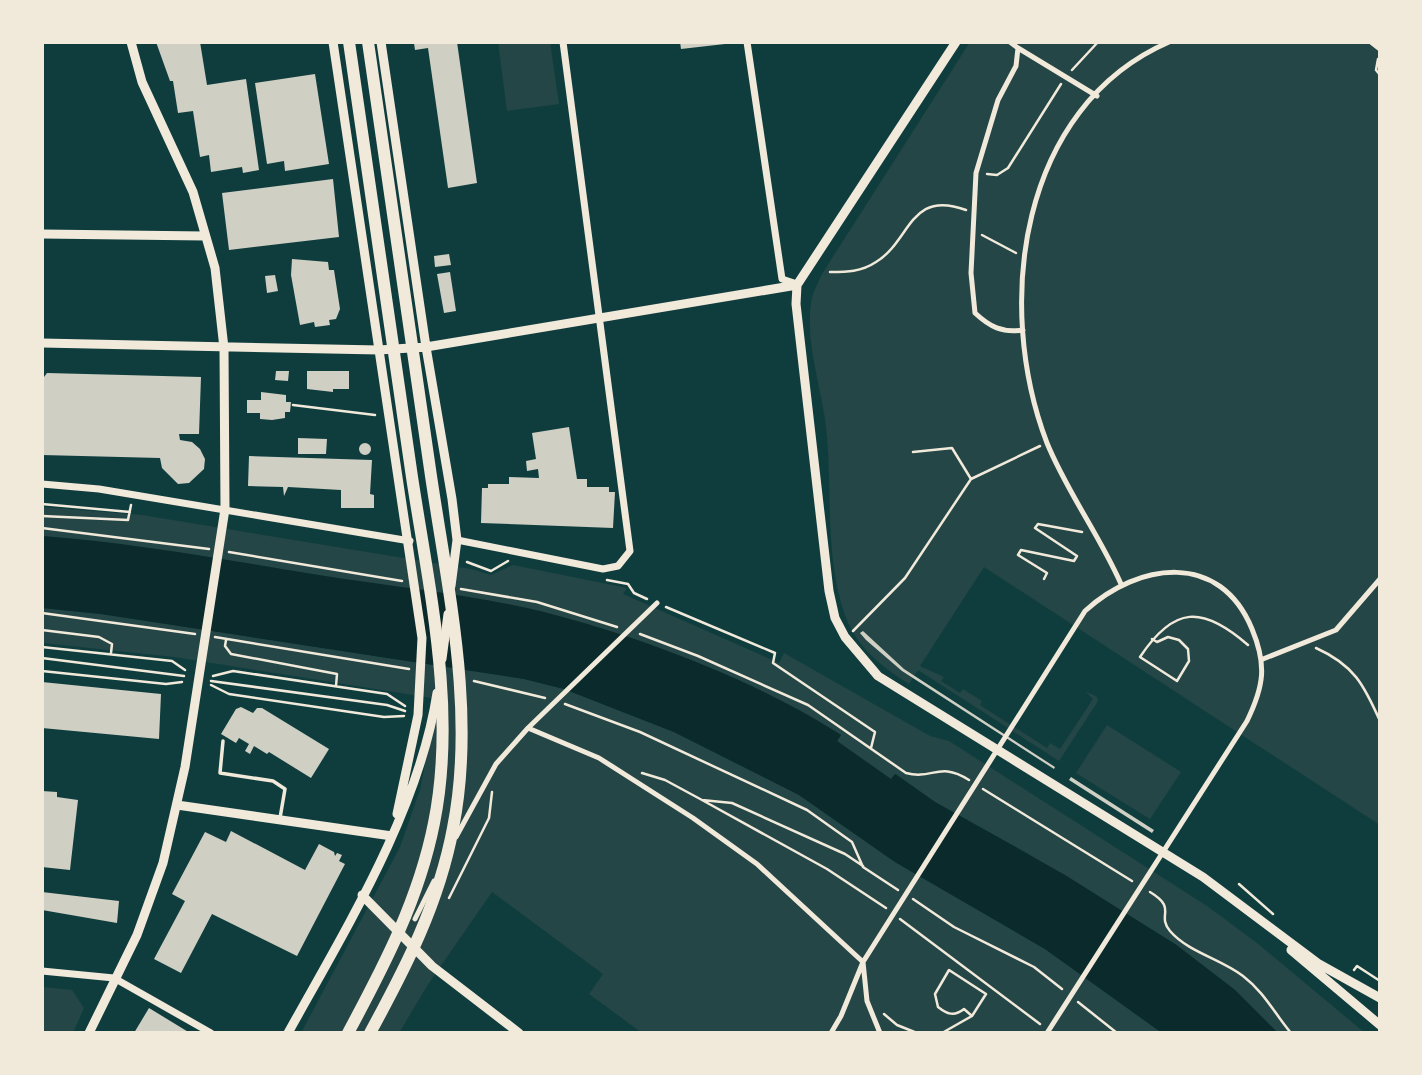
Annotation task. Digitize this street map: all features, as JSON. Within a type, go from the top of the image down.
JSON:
[{"type":"highway","points":[[348,1033],[396,939],[415,893],[434,822],[442,752],[434,622],[349,42]]},
{"type":"highway","points":[[368,42],[452,616],[461,750],[454,827],[435,900],[417,944],[370,1033]]},
{"type":"street","points":[[89,1033],[150,902],[177,805],[225,509],[224,348],[215,268],[193,192],[142,82],[131,42]]},
{"type":"street","points":[[333,42],[410,541],[422,638],[418,715],[412,753],[392,836]]},
{"type":"street","points":[[288,1033],[362,895],[414,787],[433,720],[457,540],[381,42]]},
{"type":"street","points":[[457,540],[603,569],[618,566],[630,551],[631,538],[563,42]]},
{"type":"street","points":[[747,42],[782,279],[797,285]]},
{"type":"street","points":[[956,42],[797,285],[796,304],[825,567],[835,618],[845,638],[878,676],[1203,877],[1319,964],[1380,998]]},
{"type":"street","points":[[1010,42],[1097,96]]},
{"type":"street","points":[[1121,584],[1047,443],[1030,377],[1023,330],[1022,255],[1029,218],[1047,167],[1072,124],[1097,96],[1144,53],[1169,42]]},
{"type":"street","points":[[1371,42],[1380,49]]},
{"type":"street","points":[[1018,48],[1016,66],[998,100],[976,173],[972,232],[975,313],[989,327],[1008,332],[1023,330]]},
{"type":"street","points":[[42,234],[205,236]]},
{"type":"street","points":[[42,343],[379,351],[426,347],[797,285]]},
{"type":"street","points":[[42,484],[225,509],[410,541]]},
{"type":"street","points":[[831,1033],[841,1016],[863,962],[1085,611],[1121,584],[1150,574],[1178,572],[1213,580],[1245,612],[1263,659],[1259,695],[1247,721],[1047,1033]]},
{"type":"street","points":[[1263,659],[1336,630],[1380,579]]},
{"type":"street","points":[[415,919],[496,764],[528,728],[657,603]]},
{"type":"street","points":[[528,728],[599,758],[693,818],[757,864],[863,962],[867,1001],[880,1033]]},
{"type":"street","points":[[177,805],[392,836]]},
{"type":"street","points":[[362,895],[432,967],[519,1033]]},
{"type":"street","points":[[1249,909],[1329,984],[1380,1024]]},
{"type":"street","points":[[42,971],[114,978],[211,1033]]},
{"type":"lane","points":[[223,741],[220,773],[273,781],[285,789],[279,820]]},
{"type":"path","points":[[976,173],[997,175],[1008,168],[1067,75],[1098,42]]},
{"type":"path","points":[[1380,56],[1375,64],[1380,75]]},
{"type":"path","points":[[830,272],[852,273],[878,262],[912,219],[923,211],[951,205],[972,212]]},
{"type":"path","points":[[972,232],[994,239],[1002,247],[1022,255]]},
{"type":"path","points":[[293,405],[375,415]]},
{"type":"path","points":[[845,638],[905,578],[971,479],[1047,443]]},
{"type":"path","points":[[913,452],[951,448],[971,479]]},
{"type":"path","points":[[42,516],[128,520],[133,495]]},
{"type":"path","points":[[42,504],[130,512]]},
{"type":"path","points":[[1044,579],[1047,573],[1018,555],[1021,550],[1074,561],[1077,556],[1035,528],[1038,524],[1081,532],[1092,527]]},
{"type":"path","points":[[42,528],[162,541],[411,582]]},
{"type":"path","points":[[457,540],[467,562],[491,571],[509,560]]},
{"type":"path","points":[[601,579],[628,584],[634,593],[775,653],[773,663],[875,732],[871,748]]},
{"type":"path","points":[[450,588],[537,602],[619,627]]},
{"type":"path","points":[[1152,639],[1157,642],[1168,637],[1179,640],[1188,649],[1189,661],[1177,681],[1140,657],[1152,639],[1162,627],[1181,618],[1199,617],[1217,622],[1263,659]]},
{"type":"path","points":[[42,630],[99,638],[112,644],[111,653]]},
{"type":"path","points":[[631,631],[698,656],[808,705],[906,774],[915,776],[946,769],[956,772],[1162,899],[1166,906],[1165,921],[1168,929],[1189,945],[1244,976],[1265,996],[1292,1033]]},
{"type":"path","points":[[226,638],[225,646],[231,654],[337,674],[336,686]]},
{"type":"path","points":[[1304,643],[1339,658],[1354,673],[1380,721]]},
{"type":"path","points":[[42,647],[172,661],[186,670]]},
{"type":"path","points":[[42,659],[184,676]]},
{"type":"path","points":[[42,671],[166,684],[182,682]]},
{"type":"path","points":[[213,676],[233,671],[387,694],[405,708],[211,683],[229,694],[384,717],[404,716]]},
{"type":"path","points":[[1372,703],[1378,702]]},
{"type":"path","points":[[639,772],[665,780],[827,869],[887,909]]},
{"type":"path","points":[[444,909],[489,818],[492,791]]},
{"type":"path","points":[[702,800],[732,803],[845,854],[863,867]]},
{"type":"path","points":[[898,917],[1041,1025]]},
{"type":"path","points":[[1357,966],[1380,983],[1354,970],[1357,966]]},
{"type":"path","points":[[942,1033],[972,1016],[986,994],[949,970],[935,994],[938,1007],[947,1013],[958,1014],[964,1009],[972,1016]]},
{"type":"path","points":[[867,1001],[897,1025],[917,1033]]},
{"type":"shaded area","points":[[498,42],[550,42],[559,104],[507,111]]},
{"type":"shaded area","points":[[970,42],[1380,42],[1380,825],[984,567],[920,666],[944,677],[941,681],[960,693],[963,689],[982,701],[980,705],[1047,748],[1050,743],[1060,749],[1093,699],[1085,691],[1097,697],[1098,701],[1059,761],[918,670],[909,684],[871,655],[850,626],[834,572],[827,436],[810,332],[812,298],[822,274]]},
{"type":"shaded area","points":[[42,507],[142,515],[471,569],[491,575],[513,565],[627,588],[623,594],[779,663],[784,653],[930,736],[949,741],[1207,906],[1257,943],[1365,1033],[1278,1033],[1235,990],[1175,944],[1027,853],[935,802],[896,774],[891,780],[837,741],[841,735],[799,710],[704,667],[588,625],[190,554],[42,536]]},
{"type":"shaded area","points":[[42,536],[146,547],[489,600],[581,622],[697,662],[808,715],[841,735],[837,741],[891,779],[895,774],[935,802],[1065,875],[1175,944],[1235,990],[1278,1033],[1162,1033],[1045,949],[895,862],[799,795],[674,732],[564,689],[524,679],[101,614],[42,608]]},
{"type":"shaded area","points":[[42,608],[101,614],[524,679],[564,689],[674,732],[799,795],[895,862],[1045,949],[1162,1033],[642,1033],[589,994],[603,974],[492,892],[427,986],[399,1033],[301,1033],[400,847],[420,790],[438,699],[174,657],[42,643]]},
{"type":"shaded area","points":[[1107,725],[1181,772],[1150,819],[1076,773]]},
{"type":"shaded area","points":[[42,987],[72,990],[84,1008],[73,1033],[42,1033]]},
{"type":"building","points":[[156,42],[200,42],[207,85],[246,79],[259,170],[243,173],[242,167],[211,172],[209,155],[200,157],[193,111],[178,113],[173,81],[170,81]]},
{"type":"building","points":[[457,42],[477,183],[448,188],[428,48],[415,50],[414,43]]},
{"type":"building","points":[[680,42],[725,42],[725,44],[681,49]]},
{"type":"building","points":[[315,74],[329,164],[285,171],[284,161],[267,164],[255,83]]},
{"type":"building","points":[[333,179],[339,237],[229,250],[222,193]]},
{"type":"building","points":[[449,254],[451,265],[435,267],[434,256]]},
{"type":"building","points":[[292,259],[328,262],[329,270],[334,270],[340,309],[336,319],[329,320],[330,325],[315,327],[314,322],[300,325],[291,275]]},
{"type":"building","points":[[450,272],[456,311],[444,313],[437,274]]},
{"type":"building","points":[[275,275],[278,291],[267,293],[265,276]]},
{"type":"building","points":[[276,371],[289,371],[288,381],[275,380]]},
{"type":"building","points":[[307,371],[349,371],[349,389],[333,389],[333,392],[307,389]]},
{"type":"building","points":[[47,373],[201,377],[199,434],[179,434],[180,440],[192,442],[200,449],[205,459],[204,469],[189,483],[178,484],[162,468],[160,458],[42,455],[42,374],[44,377]]},
{"type":"building","points":[[261,392],[286,395],[286,402],[291,402],[290,412],[285,412],[285,418],[260,419],[260,413],[247,413],[247,400],[261,400]]},
{"type":"building","points":[[569,427],[577,479],[587,479],[587,487],[609,487],[609,492],[615,492],[613,528],[481,523],[482,488],[488,488],[488,484],[509,484],[509,477],[539,478],[538,469],[527,471],[526,461],[536,459],[532,433]]},
{"type":"building","points":[[298,438],[327,439],[326,454],[298,454]]},
{"type":"building","points":[[360,444],[370,444],[370,454],[360,454]]},
{"type":"building","points":[[249,456],[372,460],[370,494],[374,495],[374,508],[341,508],[341,490],[288,487],[284,496],[283,487],[248,486]]},
{"type":"building","points":[[863,631],[904,669],[1055,767],[1054,769],[902,671],[866,640],[860,633]]},
{"type":"building","points":[[42,682],[161,694],[159,739],[42,728]]},
{"type":"building","points":[[241,707],[253,713],[257,708],[262,708],[329,749],[311,778],[269,752],[267,754],[254,746],[250,754],[245,751],[249,744],[239,738],[236,743],[221,734],[236,709]]},
{"type":"building","points":[[1071,777],[1154,830],[1152,833],[1069,780]]},
{"type":"building","points":[[42,791],[57,792],[57,797],[78,800],[70,870],[42,867]]},
{"type":"building","points":[[231,831],[305,870],[319,844],[334,852],[335,856],[337,853],[342,855],[339,861],[345,864],[297,956],[212,914],[181,973],[154,959],[185,901],[172,894],[205,832],[226,842]]},
{"type":"building","points":[[42,892],[119,901],[117,923],[42,910]]},
{"type":"building","points":[[149,1008],[190,1033],[134,1033]]}]
